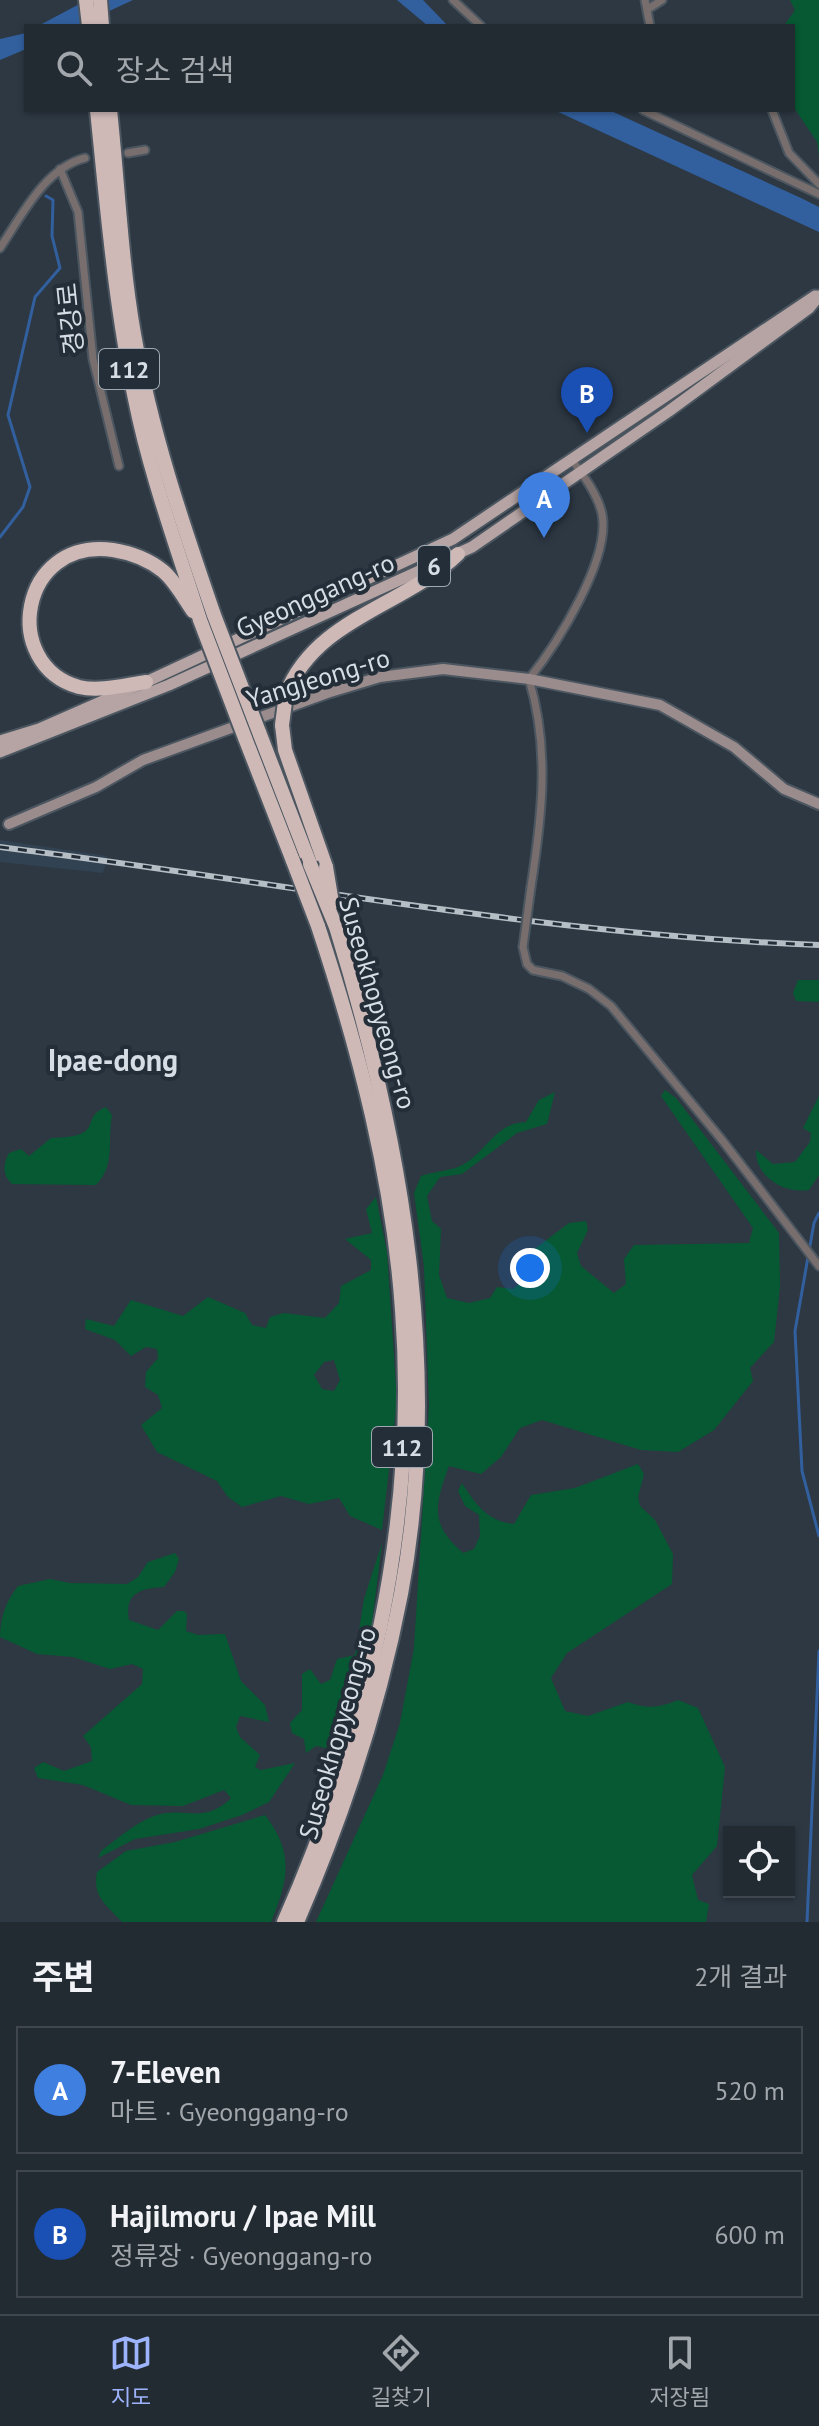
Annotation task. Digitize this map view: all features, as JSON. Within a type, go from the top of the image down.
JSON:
[{"type":"highway","points":[[86,0],[89,24]]},
{"type":"highway","points":[[100,0],[102,24]]},
{"type":"highway","name":"Suseokhopyeong-ro","points":[[97,112],[114,267],[136,403],[155,479],[252,735],[330,963],[372,1114],[388,1202],[402,1310],[403,1428],[397,1524],[377,1649],[361,1717],[327,1818],[284,1922]]},
{"type":"highway","name":"Suseokhopyeong-ro","points":[[110,112],[134,331],[165,470],[207,618]]},
{"type":"highway","points":[[146,682],[82,688],[59,679],[41,664],[28,643],[24,614],[34,582],[45,570],[58,560],[85,551],[100,549],[134,554],[165,573],[207,618]]},
{"type":"highway","points":[[336,927],[326,867],[285,750],[282,725],[286,694],[301,664],[325,638],[441,571],[458,554]]},
{"type":"highway","name":"Suseokhopyeong-ro","points":[[252,735],[336,927],[372,1050],[397,1164],[409,1250],[417,1419],[402,1591],[381,1688],[355,1776],[297,1922]]},
{"type":"main road","name":"Gyeonggang-ro","points":[[0,741],[39,729],[146,682],[423,555],[572,460],[798,304],[819,295]]},
{"type":"main road","name":"Gyeonggang-ro","points":[[0,752],[169,685],[458,554],[581,472],[809,308],[819,295]]},
{"type":"main road","name":"Yangjeong-ro","points":[[9,824],[96,787],[143,760],[380,677],[443,669],[529,679],[660,705],[734,747],[784,789],[819,804]]},
{"type":"street","points":[[453,0],[479,24]]},
{"type":"street","points":[[645,0],[650,24]]},
{"type":"street","points":[[648,9],[662,0]]},
{"type":"street","points":[[647,112],[819,194]]},
{"type":"street","points":[[773,112],[789,153],[819,184]]},
{"type":"street","points":[[128,153],[145,150]]},
{"type":"street","points":[[0,248],[60,169],[85,158]]},
{"type":"street","name":"경강로","points":[[60,169],[78,212],[93,359],[119,466]]},
{"type":"street","points":[[572,460],[602,513],[603,541],[548,656],[529,679],[537,707],[544,772],[543,810],[523,947],[527,964],[533,970],[562,976],[589,989],[611,1006],[819,1266]]},
{"type":"shaded area","points":[[0,840],[107,856],[106,863],[103,873],[0,862]]},
{"type":"green space","points":[[790,0],[819,0],[819,156],[817,142],[795,109],[795,24],[785,24],[795,10]]},
{"type":"green space","points":[[798,980],[819,980],[819,1002],[796,1001],[793,993]]},
{"type":"green space","points":[[665,1090],[676,1098],[779,1233],[780,1286],[774,1342],[750,1368],[753,1381],[714,1430],[678,1452],[641,1450],[542,1420],[520,1428],[501,1457],[481,1474],[449,1466],[440,1492],[438,1513],[444,1532],[463,1553],[474,1549],[480,1536],[479,1515],[465,1506],[458,1491],[462,1483],[489,1516],[514,1524],[531,1495],[575,1488],[638,1464],[644,1474],[638,1497],[640,1506],[655,1520],[673,1554],[672,1584],[567,1653],[551,1678],[565,1711],[588,1716],[628,1702],[653,1707],[678,1700],[698,1708],[725,1767],[717,1846],[692,1875],[698,1900],[709,1904],[706,1922],[316,1922],[383,1775],[400,1723],[414,1648],[429,1405],[424,1267],[414,1193],[421,1176],[464,1164],[499,1132],[526,1122],[539,1100],[555,1092],[547,1124],[517,1133],[462,1174],[440,1177],[427,1196],[432,1221],[441,1229],[439,1275],[447,1298],[469,1303],[490,1298],[497,1287],[513,1289],[532,1273],[520,1260],[569,1223],[586,1221],[588,1230],[577,1253],[581,1266],[614,1293],[626,1284],[624,1259],[634,1245],[749,1243],[753,1228],[661,1096]]},
{"type":"green space","points":[[819,1096],[819,1175],[809,1190],[781,1186],[760,1168],[756,1150],[773,1164],[795,1162],[810,1142],[811,1133],[803,1128]]},
{"type":"green space","points":[[106,1107],[112,1115],[109,1161],[96,1185],[12,1184],[6,1177],[4,1169],[9,1153],[21,1149],[29,1156],[51,1138],[80,1134],[86,1131],[98,1111]]},
{"type":"green space","points":[[376,1197],[387,1252],[397,1401],[382,1530],[350,1516],[339,1498],[309,1504],[281,1496],[242,1507],[228,1497],[217,1481],[157,1452],[141,1425],[162,1408],[158,1395],[145,1387],[146,1372],[158,1358],[157,1349],[146,1347],[131,1356],[115,1340],[85,1329],[86,1319],[114,1326],[131,1300],[183,1316],[208,1297],[245,1313],[252,1325],[266,1328],[270,1317],[284,1313],[325,1318],[339,1303],[341,1286],[371,1270],[371,1260],[345,1239],[372,1233],[366,1209]],"holes":[[[334,1360],[340,1380],[334,1391],[322,1389],[314,1375],[324,1362]]]},
{"type":"green space","points":[[382,1543],[371,1631],[342,1736],[326,1748],[316,1746],[306,1753],[304,1739],[292,1733],[290,1723],[302,1710],[302,1674],[310,1669],[321,1684],[330,1680],[337,1659],[355,1655],[364,1599]]},
{"type":"green space","points":[[175,1553],[179,1559],[175,1572],[164,1587],[142,1591],[132,1598],[129,1620],[158,1630],[177,1611],[184,1611],[187,1614],[186,1631],[198,1635],[225,1634],[241,1681],[265,1705],[269,1722],[240,1716],[236,1727],[240,1737],[260,1755],[255,1767],[261,1770],[295,1763],[269,1802],[242,1815],[199,1829],[135,1839],[98,1858],[101,1851],[147,1819],[165,1813],[211,1811],[231,1798],[224,1790],[183,1806],[131,1805],[83,1785],[38,1778],[34,1768],[43,1762],[64,1771],[92,1761],[91,1747],[83,1736],[142,1684],[143,1669],[132,1664],[110,1669],[73,1657],[37,1654],[0,1637],[3,1616],[18,1586],[50,1579],[70,1583],[127,1584],[138,1577],[148,1562]]},
{"type":"green space","points":[[265,1815],[281,1842],[286,1867],[271,1922],[122,1922],[99,1894],[97,1872],[126,1851],[175,1842]]},
{"type":"water","points":[[87,0],[133,0],[81,24],[42,24]]},
{"type":"water","points":[[397,0],[423,0],[446,24],[426,24]]},
{"type":"water","points":[[24,33],[24,50],[0,60],[0,39]]},
{"type":"water","points":[[558,112],[613,112],[801,198],[819,207],[819,232]]},
{"type":"waterway","points":[[0,537],[23,507],[30,487],[8,415],[35,297],[60,268],[52,236],[53,200],[46,196]]},
{"type":"waterway","points":[[819,1213],[814,1223],[795,1331],[802,1471],[819,1536]]},
{"type":"waterway","points":[[807,1922],[819,1651]]},
{"type":"railway","points":[[0,847],[511,919],[716,939],[819,945]]},
{"type":"place","name":"Hajilmoru / Ipae Mill","points":[[587,433]]},
{"type":"place","name":"7-Eleven","points":[[544,538]]},
{"type":"district","name":"Ipae-dong","points":[[113,1059]]}]
